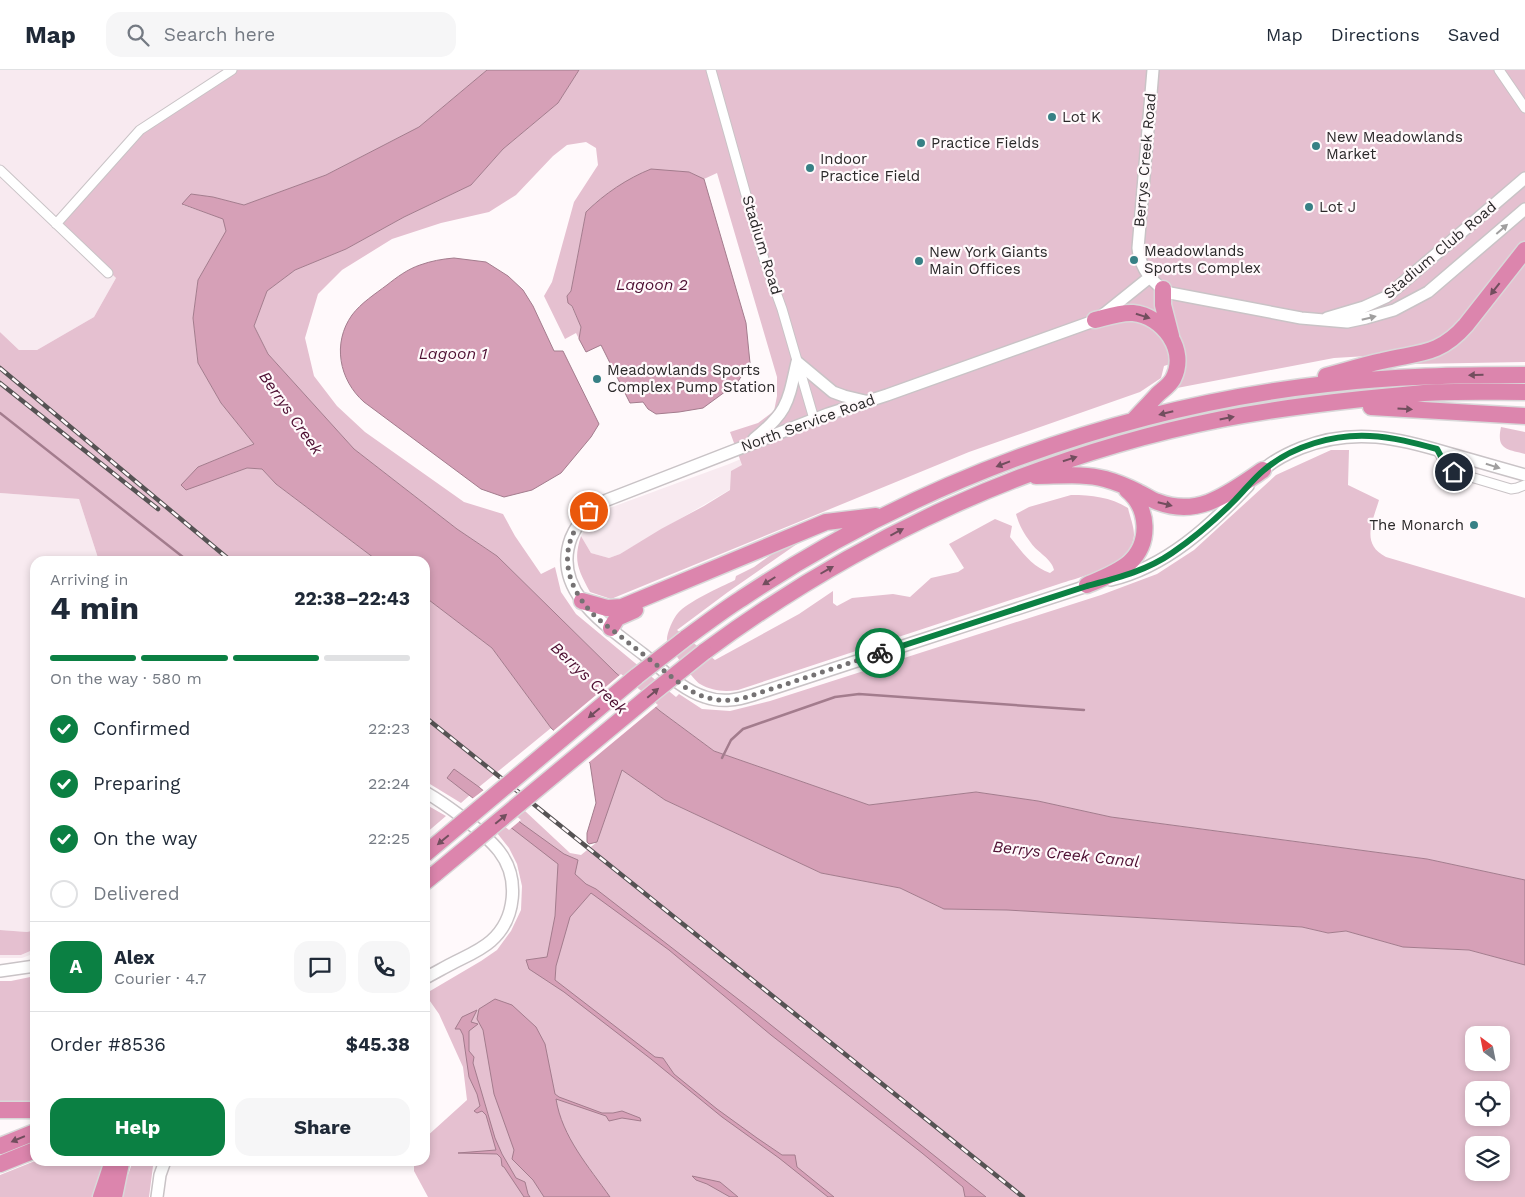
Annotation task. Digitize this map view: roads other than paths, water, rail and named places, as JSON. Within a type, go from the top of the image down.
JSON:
[{"type":"highway","points":[[430,850],[686,638],[741,598],[835,542],[888,514],[952,484],[1072,439],[1190,407],[1265,392],[1384,360],[1422,354],[1444,345],[1466,326],[1525,250]]},
{"type":"highway","points":[[1133,421],[1174,376],[1177,362],[1176,353],[1163,305],[1163,289]]},
{"type":"highway","points":[[1095,320],[1126,313],[1141,314],[1156,322],[1172,339]]},
{"type":"highway","points":[[1265,392],[1380,379],[1434,376],[1525,375]]},
{"type":"highway","points":[[431,877],[704,652],[772,604],[842,561],[930,515],[1024,476],[1090,453],[1168,431],[1248,414],[1423,393],[1525,392]]},
{"type":"highway","points":[[1322,404],[1525,416]]},
{"type":"highway","points":[[1024,476],[1096,477],[1121,485],[1163,504],[1196,506],[1221,498],[1263,470]]},
{"type":"highway","points":[[1087,586],[1128,563],[1137,553],[1143,540],[1144,527],[1141,508],[1131,493],[1121,485]]},
{"type":"highway","points":[[582,601],[608,608],[622,607],[826,522],[888,514]]},
{"type":"highway","points":[[611,628],[615,620],[620,616],[761,556],[795,535]]},
{"type":"highway","points":[[0,1110],[30,1110]]},
{"type":"highway","points":[[0,1146],[30,1134]]},
{"type":"highway","points":[[0,1164],[30,1152]]},
{"type":"highway","points":[[101,1197],[111,1166]]},
{"type":"highway","points":[[114,1197],[121,1166]]},
{"type":"street","points":[[56,224],[140,130],[232,70]]},
{"type":"street","name":"Stadium Road","points":[[711,70],[764,259],[782,309],[814,419]]},
{"type":"street","name":"Berrys Creek Road","points":[[1150,277],[1142,264],[1138,242],[1153,70]]},
{"type":"street","points":[[1499,70],[1525,108]]},
{"type":"street","points":[[0,170],[108,273]]},
{"type":"street","name":"Stadium Club Road","points":[[1321,320],[1364,307],[1386,297],[1525,178]]},
{"type":"street","name":"Stadium Club Road","points":[[1150,277],[1170,293],[1186,297],[1287,316],[1347,322],[1385,313],[1412,302],[1436,286],[1525,209]]},
{"type":"street","name":"North Service Road","points":[[1150,277],[1095,320],[814,419],[600,504],[589,511],[573,533],[567,566],[575,590],[593,614],[692,692],[712,699],[735,700],[1134,572],[1170,555],[1193,538],[1222,512],[1263,470],[1284,456],[1322,441],[1349,436],[1390,438],[1437,449],[1525,476]]},
{"type":"street","points":[[746,446],[770,426],[784,408],[790,394],[797,362],[833,392],[867,401]]},
{"type":"street","points":[[1437,449],[1446,466],[1454,472],[1511,489],[1525,485]]},
{"type":"street","points":[[430,795],[471,825],[499,850],[512,880],[513,893],[508,918],[495,938],[481,949],[430,975]]},
{"type":"street","points":[[0,971],[30,967]]},
{"type":"street","points":[[157,1197],[163,1166]]},
{"type":"water","points":[[487,70],[579,70],[558,103],[503,149],[471,185],[404,217],[346,249],[295,270],[267,291],[254,326],[268,354],[354,449],[457,529],[497,556],[616,673],[660,711],[714,751],[869,805],[976,792],[1038,801],[1111,817],[1427,859],[1525,880],[1525,965],[1469,950],[1403,947],[1346,931],[1328,933],[1302,927],[1007,910],[944,909],[900,888],[821,873],[665,800],[622,770],[597,842],[589,844],[587,842],[587,833],[596,803],[590,763],[551,728],[492,648],[430,601],[430,556],[371,556],[276,484],[262,469],[247,468],[186,490],[181,485],[198,467],[254,444],[221,403],[198,363],[193,318],[198,280],[226,231],[223,219],[182,204],[191,194],[213,197],[244,205],[326,175],[419,127]]},
{"type":"water","name":"Lagoon 2","points":[[651,169],[689,172],[704,179],[746,323],[750,363],[737,383],[703,408],[656,414],[648,409],[643,402],[630,403],[601,345],[586,352],[579,339],[581,327],[572,306],[568,303],[567,296],[571,291],[586,212],[617,187]]},
{"type":"water","name":"Lagoon 1","points":[[454,258],[486,262],[508,276],[523,290],[533,306],[554,351],[563,351],[599,424],[591,437],[561,473],[532,490],[504,497],[481,489],[364,402],[355,393],[344,372],[340,349],[342,337],[352,315],[373,295],[411,269],[432,261]]},
{"type":"water","points":[[454,769],[479,787],[521,823],[564,854],[578,860],[575,874],[586,884],[596,889],[756,1013],[986,1197],[965,1197],[963,1187],[922,1153],[771,1035],[669,950],[591,893],[570,917],[556,966],[555,980],[655,1057],[663,1058],[674,1074],[717,1109],[782,1155],[795,1155],[797,1167],[834,1197],[828,1197],[779,1158],[722,1117],[564,992],[529,969],[526,960],[547,957],[555,916],[558,864],[447,778]]},
{"type":"water","points":[[495,999],[512,1005],[536,1027],[545,1044],[555,1094],[602,1113],[622,1111],[640,1118],[641,1121],[622,1118],[609,1121],[606,1116],[556,1099],[559,1113],[570,1139],[610,1197],[544,1197],[533,1180],[512,1159],[514,1150],[494,1094],[483,1030],[477,1019],[479,1009]]},
{"type":"water","points":[[477,1010],[471,1022],[478,1024],[469,1031],[469,1051],[474,1057],[473,1063],[495,1138],[516,1178],[525,1182],[530,1197],[524,1197],[502,1166],[501,1158],[497,1154],[458,1153],[496,1150],[486,1115],[482,1111],[477,1113],[474,1111],[480,1106],[469,1077],[463,1035],[460,1029],[455,1029],[462,1017]]},
{"type":"water","points":[[692,1176],[720,1182],[738,1197],[730,1197],[696,1180]]},
{"type":"waterway","points":[[0,413],[182,556]]},
{"type":"waterway","points":[[722,758],[731,740],[743,729],[835,697],[859,694],[1084,710]]},
{"type":"railway","points":[[0,368],[225,556]]},
{"type":"railway","points":[[0,383],[158,509]]},
{"type":"railway","points":[[430,721],[1023,1197]]},
{"type":"place","name":"Lot K","points":[[1052,117]]},
{"type":"place","name":"Practice Fields","points":[[921,143]]},
{"type":"place","name":"New Meadowlands Market","points":[[1316,146]]},
{"type":"place","name":"Indoor Practice Field","points":[[810,168]]},
{"type":"place","name":"Lot J","points":[[1309,207]]},
{"type":"place","name":"Meadowlands Sports Complex","points":[[1134,260]]},
{"type":"place","name":"New York Giants Main Offices","points":[[919,261]]},
{"type":"place","name":"Meadowlands Sports Complex Pump Station","points":[[597,379]]},
{"type":"place","name":"The Monarch","points":[[1474,525]]},
{"type":"water label","name":"Berrys Creek","points":[[291,413]]},
{"type":"water label","name":"Berrys Creek","points":[[589,678]]},
{"type":"water label","name":"Berrys Creek Canal","points":[[1066,854]]}]
